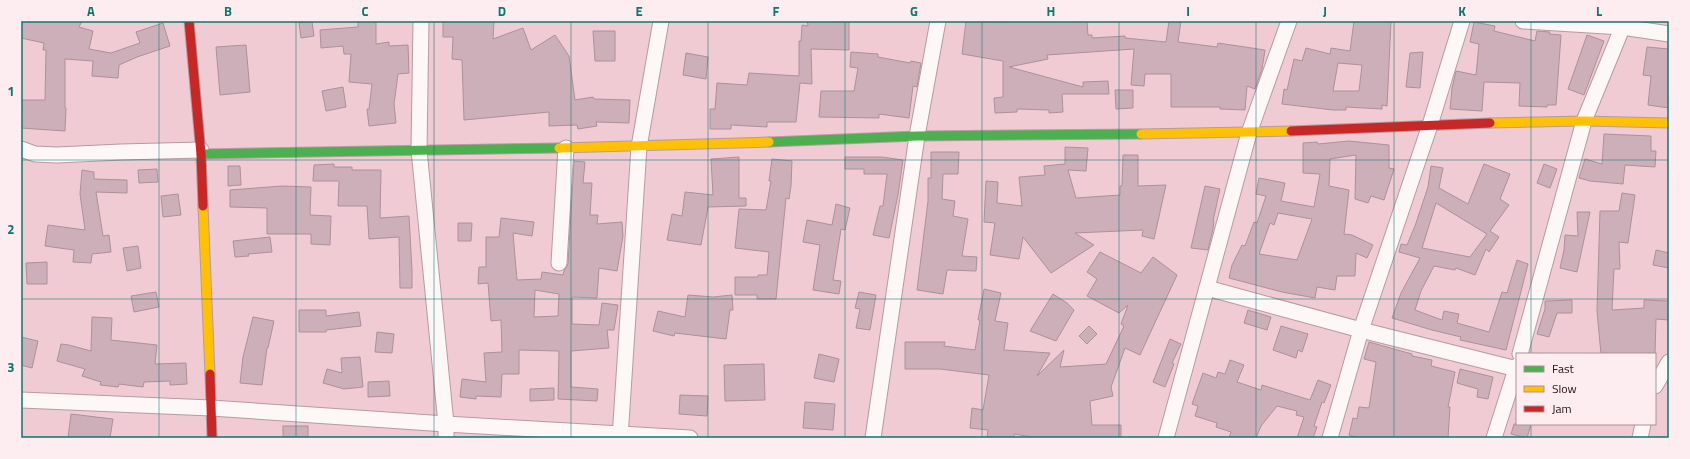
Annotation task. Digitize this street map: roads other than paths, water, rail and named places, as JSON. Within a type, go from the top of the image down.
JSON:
[{"type":"street","points":[[189,21],[201,152],[212,438]]},
{"type":"street","points":[[421,21],[419,150],[446,431]]},
{"type":"street","points":[[620,436],[639,147],[661,21]]},
{"type":"street","points":[[873,438],[917,136],[938,21]]},
{"type":"street","points":[[1166,438],[1249,133],[1289,21]]},
{"type":"street","points":[[1330,438],[1361,330],[1430,125],[1462,21]]},
{"type":"street","points":[[1523,21],[1624,24],[1669,34]]},
{"type":"street","points":[[1520,353],[1584,121],[1624,24]]},
{"type":"street","points":[[21,149],[35,154],[58,155],[121,152],[639,147],[917,136],[1249,133],[1430,125],[1584,121],[1669,123]]},
{"type":"street","points":[[559,263],[566,148]]},
{"type":"street","points":[[1207,288],[1361,330],[1516,368]]},
{"type":"street","points":[[1656,384],[1669,362]]},
{"type":"street","points":[[1494,438],[1516,371]]},
{"type":"street","points":[[21,400],[211,408],[446,431],[690,438]]},
{"type":"street","points":[[1640,438],[1643,425]]}]
